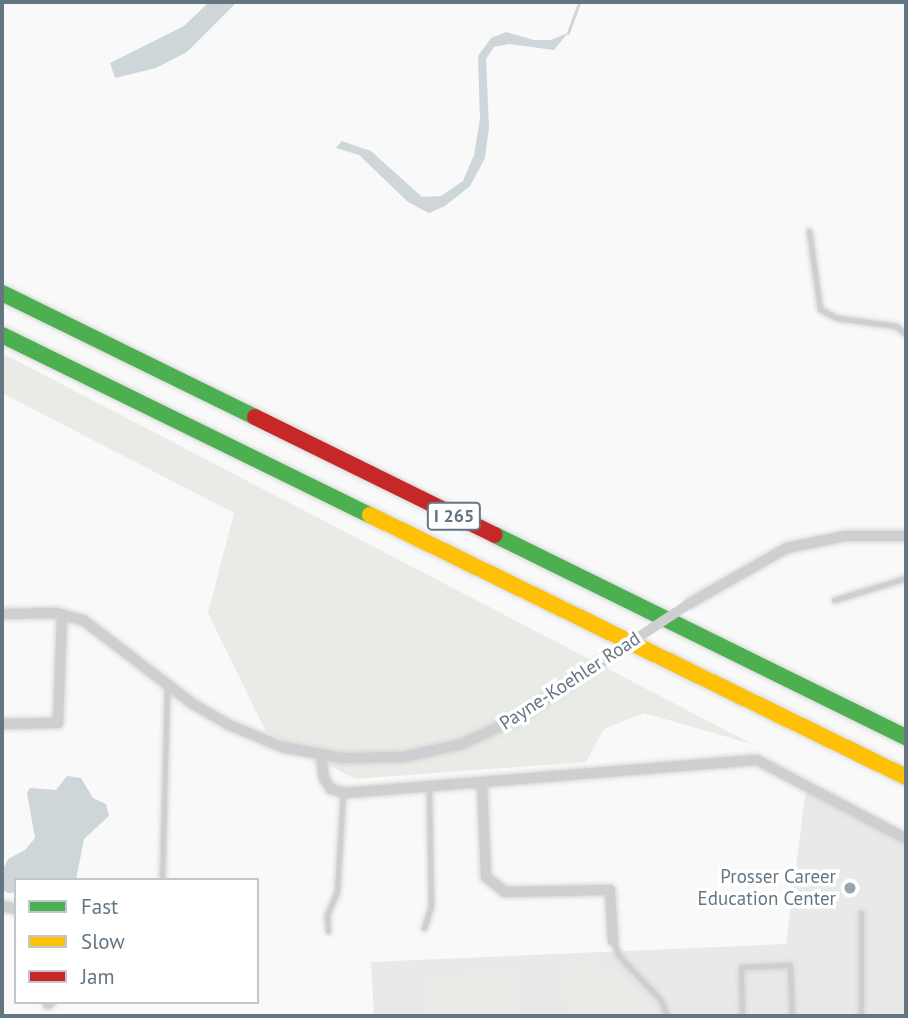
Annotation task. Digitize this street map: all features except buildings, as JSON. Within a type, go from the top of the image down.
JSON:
[{"type":"highway","name":"I 265","points":[[2,293],[906,737]]},
{"type":"highway","name":"I 265","points":[[2,335],[906,779]]},
{"type":"street","name":"Payne-Koehler Road","points":[[2,614],[62,614],[95,627],[167,685],[226,724],[282,747],[321,756],[403,757],[462,744],[518,718],[690,603],[787,548],[844,536],[906,536]]},
{"type":"street","points":[[2,724],[58,723],[62,614]]},
{"type":"street","points":[[321,756],[324,778],[331,789],[343,792],[429,788],[757,760],[906,839]]},
{"type":"street","points":[[482,782],[486,877],[505,892],[610,890],[613,941]]},
{"type":"lane","points":[[809,231],[820,309],[837,318],[896,326],[906,334]]},
{"type":"lane","points":[[834,600],[906,578]]},
{"type":"lane","points":[[162,878],[167,685]]},
{"type":"lane","points":[[424,928],[431,906],[429,788]]},
{"type":"lane","points":[[328,931],[327,915],[338,885],[343,792]]},
{"type":"lane","points":[[861,913],[861,1016]]},
{"type":"lane","points":[[613,941],[619,956],[660,999],[667,1016]]},
{"type":"lane","points":[[742,1016],[741,967],[790,965],[792,1016]]},
{"type":"shaded area","points":[[209,2],[237,2],[187,52],[156,68],[115,78],[110,63],[184,26]]},
{"type":"shaded area","points":[[506,32],[534,40],[551,40],[568,33],[554,50],[509,44],[494,47],[486,59],[489,128],[485,158],[470,186],[445,206],[429,213],[408,202],[359,155],[336,148],[342,141],[371,151],[422,197],[441,196],[463,181],[474,155],[480,119],[478,56],[491,38]]},
{"type":"shaded area","points":[[2,353],[752,744],[644,713],[604,729],[586,762],[355,779],[266,732],[208,613],[234,513],[2,393]]},
{"type":"shaded area","points":[[67,776],[81,778],[93,798],[106,804],[109,816],[84,839],[76,878],[14,878],[14,892],[8,893],[3,890],[3,870],[8,859],[25,850],[35,838],[27,793],[30,788],[56,790]]},
{"type":"shaded area","name":"Prosser Career Education Center","points":[[807,781],[906,832],[906,1016],[374,1016],[371,962],[786,944]]},
{"type":"shaded area","points":[[564,965],[594,965],[618,973],[643,992],[658,1016],[567,1016]]},
{"type":"shaded area","points":[[516,972],[518,1016],[430,1016],[429,976]]},
{"type":"waterway","points":[[568,33],[579,2]]},
{"type":"traffic: fast","points":[[2,293],[255,417]]},
{"type":"traffic: fast","points":[[2,335],[370,515]]},
{"type":"traffic: fast","points":[[495,535],[906,737]]},
{"type":"traffic: slow","points":[[370,515],[906,777]]},
{"type":"traffic: jam","points":[[255,417],[495,535]]},
{"type":"place","name":"Prosser Career Education Center","points":[[850,888]]}]
